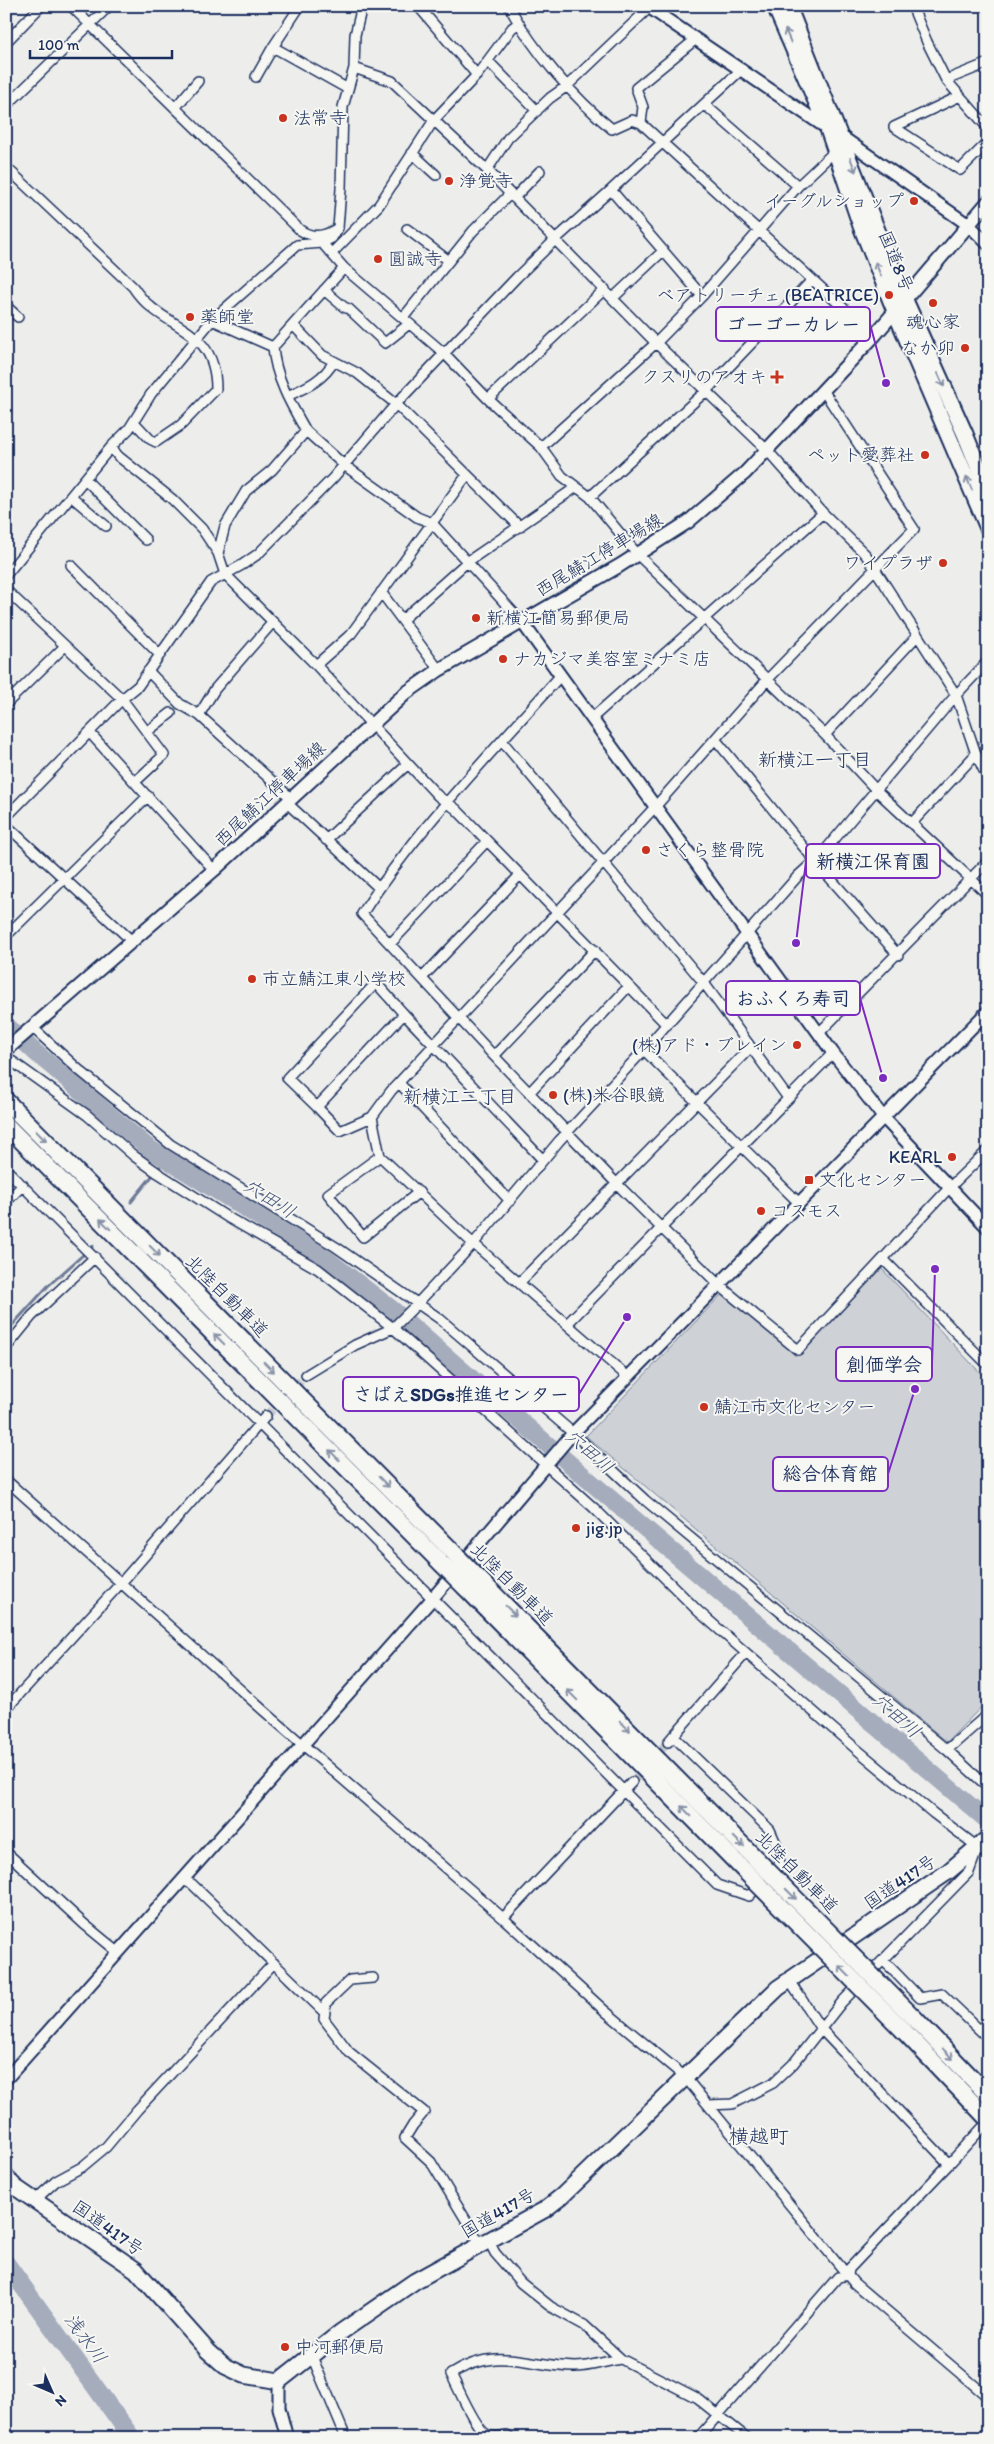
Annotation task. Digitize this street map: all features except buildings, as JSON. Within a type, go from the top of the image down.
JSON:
[{"type":"highway","name":"国道8号","points":[[775,6],[828,129],[839,144],[861,226],[895,311],[988,528]]},
{"type":"highway","name":"国道8号","points":[[788,6],[839,144],[988,491]]},
{"type":"highway","name":"北陸自動車道","points":[[6,1101],[471,1582],[909,2025],[988,2096]]},
{"type":"highway","name":"北陸自動車道","points":[[6,1125],[447,1557]]},
{"type":"highway","name":"国道417号","points":[[6,2177],[15,2187],[136,2270],[208,2351],[225,2366],[244,2375],[279,2381],[311,2354],[416,2281],[544,2210],[562,2196],[778,1988],[985,1847]]},
{"type":"highway","name":"北陸自動車道","points":[[909,2025],[919,2046],[986,2124]]},
{"type":"main road","name":"西尾鯖江停車場線","points":[[8,1051],[214,870],[371,724],[406,694],[439,670],[638,555],[688,522],[745,473],[874,336],[904,298],[970,226],[988,202]]},
{"type":"street","points":[[6,42],[41,6]]},
{"type":"street","points":[[71,6],[300,230],[307,235],[322,236],[338,228]]},
{"type":"street","points":[[6,106],[109,6]]},
{"type":"street","points":[[6,575],[37,535],[72,497],[111,447],[134,422],[151,394],[196,337],[212,320],[297,245],[322,243],[332,238],[338,228],[342,189],[343,107],[354,68],[355,35],[362,6]]},
{"type":"street","points":[[418,6],[477,75]]},
{"type":"street","points":[[512,6],[510,8],[519,23],[567,86],[612,129],[632,120],[641,124],[874,336]]},
{"type":"street","points":[[912,6],[946,80],[958,97],[988,128]]},
{"type":"street","points":[[256,77],[297,7]]},
{"type":"street","points":[[487,170],[508,138],[567,86],[648,7],[828,129]]},
{"type":"street","points":[[332,253],[379,205],[434,120],[477,75],[512,28],[519,23]]},
{"type":"street","points":[[641,124],[643,107],[636,88],[696,39]]},
{"type":"street","points":[[273,47],[348,89]]},
{"type":"street","points":[[488,61],[537,111]]},
{"type":"street","points":[[946,80],[988,63]]},
{"type":"street","points":[[354,68],[392,81],[487,170],[656,343],[767,450],[824,513],[866,555],[956,695],[976,754],[988,779]]},
{"type":"street","points":[[6,817],[122,699],[138,686],[211,582],[258,554],[344,465],[396,404],[444,353],[556,239],[742,69]]},
{"type":"street","points":[[175,108],[198,81]]},
{"type":"street","points":[[958,97],[894,127],[960,170],[988,142]]},
{"type":"street","points":[[704,104],[798,186]]},
{"type":"street","points":[[541,447],[656,343],[702,296],[758,229],[839,144],[970,226],[988,244]]},
{"type":"street","points":[[412,153],[436,175]]},
{"type":"street","points":[[6,167],[162,317],[196,337],[207,348],[214,366],[216,389],[181,425],[156,442],[150,439],[134,422]]},
{"type":"street","points":[[324,290],[349,309],[385,343],[406,321],[473,231],[540,171]]},
{"type":"street","points":[[611,190],[702,296]]},
{"type":"street","points":[[407,228],[449,261]]},
{"type":"street","points":[[322,243],[344,268],[444,353],[488,399],[541,447],[562,476],[575,488],[590,497],[638,555],[825,735],[877,790],[988,895]]},
{"type":"street","points":[[613,298],[663,251]]},
{"type":"street","points":[[344,268],[273,347],[274,360],[287,396],[306,431],[344,465],[417,518],[432,522],[522,622],[833,1053],[883,1117],[988,1228]]},
{"type":"street","points":[[590,497],[706,390],[812,280]]},
{"type":"street","points":[[488,399],[605,289]]},
{"type":"street","points":[[6,306],[18,317]]},
{"type":"street","points":[[212,320],[273,347]]},
{"type":"street","points":[[293,325],[322,355],[357,374],[396,404],[520,527]]},
{"type":"street","points":[[287,396],[320,378],[329,370],[334,361]]},
{"type":"street","points":[[543,1160],[435,1046],[404,1014],[376,983],[287,1078],[340,1131],[372,1117],[399,1083],[435,1046],[655,807],[767,680],[914,529],[824,390]]},
{"type":"street","points":[[218,553],[225,526],[246,491],[272,470],[306,431]]},
{"type":"street","points":[[111,447],[118,456],[172,499],[202,529],[218,553],[224,574],[316,665],[408,764],[558,911],[667,1025]]},
{"type":"street","points":[[316,665],[351,634],[467,475]]},
{"type":"street","points":[[86,480],[146,540]]},
{"type":"street","points":[[402,620],[466,562],[575,488]]},
{"type":"street","points":[[72,497],[106,526]]},
{"type":"street","points":[[591,719],[824,513]]},
{"type":"street","points":[[71,565],[160,654]]},
{"type":"street","points":[[6,590],[122,699],[148,731],[164,755],[135,782]]},
{"type":"street","points":[[381,592],[439,670]]},
{"type":"street","points":[[199,715],[215,689],[272,622]]},
{"type":"street","points":[[825,735],[917,636]]},
{"type":"street","points":[[6,704],[65,646]]},
{"type":"street","points":[[306,1375],[355,1345],[394,1327],[415,1306],[474,1243],[543,1160],[667,1025],[798,876],[815,860],[877,790],[956,695],[988,661]]},
{"type":"street","points":[[148,671],[180,704],[199,715],[289,801],[326,840],[379,888]]},
{"type":"street","points":[[560,676],[447,802],[379,888],[362,914],[494,1056],[617,1184],[719,1285],[798,1350],[884,1260],[950,1187],[988,1150]]},
{"type":"street","points":[[148,731],[170,713]]},
{"type":"street","points":[[90,733],[214,870]]},
{"type":"street","points":[[716,740],[815,860],[898,955]]},
{"type":"street","points":[[502,741],[704,983],[788,1098]]},
{"type":"street","points":[[912,823],[976,754]]},
{"type":"street","points":[[326,840],[408,764]]},
{"type":"street","points":[[6,936],[148,796]]},
{"type":"street","points":[[6,824],[133,942]]},
{"type":"street","points":[[391,943],[487,841]]},
{"type":"street","points":[[819,1033],[898,955],[988,861]]},
{"type":"street","points":[[422,978],[520,875]]},
{"type":"street","points":[[494,1056],[595,950]]},
{"type":"street","points":[[529,1093],[629,986]]},
{"type":"street","points":[[6,2079],[432,1599],[573,1433],[798,1202],[988,1011]]},
{"type":"street","points":[[317,1107],[404,1014]]},
{"type":"street","points":[[31,1029],[170,1144],[336,1247],[415,1306],[440,1319],[573,1433],[645,1500],[947,1750],[988,1787]]},
{"type":"street","points":[[520,1282],[750,1048]]},
{"type":"street","points":[[644,1050],[798,1202]]},
{"type":"street","points":[[8,1051],[134,1156],[227,1217],[318,1269],[394,1327],[545,1466],[594,1508],[698,1611],[934,1813],[985,1847],[969,1872],[882,1960],[793,2064],[773,2083],[732,2104],[708,2105]]},
{"type":"street","points":[[567,1324],[833,1053]]},
{"type":"street","points":[[399,1083],[510,1201]]},
{"type":"street","points":[[372,1117],[380,1156],[474,1243],[628,1377]]},
{"type":"street","points":[[380,1156],[325,1191],[363,1237],[419,1192]]},
{"type":"street","points":[[6,1169],[717,1885],[749,1896],[780,1864],[778,1848],[770,1830],[670,1739],[746,1653]]},
{"type":"street","points":[[6,1202],[22,1186]]},
{"type":"street","points":[[6,1348],[32,1316],[95,1257]]},
{"type":"street","points":[[884,1260],[988,1364]]},
{"type":"street","points":[[6,1709],[121,1583],[266,1416]]},
{"type":"street","points":[[6,1480],[503,1918],[605,2011],[685,2077],[854,2283],[988,2397]]},
{"type":"street","points":[[947,1750],[988,1714]]},
{"type":"street","points":[[503,1918],[632,1782]]},
{"type":"street","points":[[6,1852],[84,1924],[118,1952]]},
{"type":"street","points":[[182,1880],[192,1884],[325,2012]]},
{"type":"street","points":[[882,1960],[920,1998],[942,1994],[988,2038]]},
{"type":"street","points":[[35,2200],[56,2182],[82,2167],[106,2147],[137,2110],[274,1963]]},
{"type":"street","points":[[373,1978],[350,1980],[326,2003],[324,2019],[349,2052],[424,2112],[405,2138],[431,2162],[485,2243],[521,2283],[551,2307],[584,2325],[621,2359],[697,2398],[747,2438]]},
{"type":"street","points":[[789,1980],[821,2029],[950,2164]]},
{"type":"street","points":[[848,2275],[849,2269],[986,2124]]},
{"type":"street","points":[[698,2438],[838,2277],[848,2275]]},
{"type":"street","points":[[311,2354],[346,2438]]},
{"type":"street","points":[[510,2438],[507,2435],[496,2437],[485,2435],[475,2422],[451,2374],[478,2362],[496,2358],[576,2367],[621,2359]]},
{"type":"street","points":[[279,2381],[279,2408],[287,2438]]},
{"type":"shaded area","points":[[881,1268],[988,1381],[988,1700],[947,1742],[586,1436],[722,1294],[796,1353]]},
{"type":"waterway","name":"穴田川","points":[[6,1025],[150,1149],[325,1258],[394,1311],[578,1471],[988,1821]]},
{"type":"waterway","points":[[131,1202],[166,1159]]},
{"type":"waterway","points":[[6,1332],[48,1286],[93,1246]]},
{"type":"waterway","name":"浅水川","points":[[6,2263],[132,2438]]},
{"type":"tunnel","points":[[266,1416],[306,1375]]},
{"type":"tunnel","points":[[632,1782],[668,1742]]},
{"type":"place","name":"法常寺","points":[[283,118]]},
{"type":"place","name":"浄覚寺","points":[[449,181]]},
{"type":"place","name":"イーグルショップ","points":[[914,201]]},
{"type":"place","name":"圓誠寺","points":[[378,259]]},
{"type":"place","name":"ベアトリーチェ (BEATRICE)","points":[[889,295]]},
{"type":"place","name":"魂心家","points":[[933,303]]},
{"type":"place","name":"薬師堂","points":[[190,317]]},
{"type":"place","name":"なか卯","points":[[965,348]]},
{"type":"place","name":"クスリのアオキ","points":[[777,377]]},
{"type":"place","name":"ゴーゴーカレー","points":[[886,383]]},
{"type":"place","name":"ペット愛葬社","points":[[925,455]]},
{"type":"place","name":"ワイプラザ","points":[[943,563]]},
{"type":"place","name":"新横江簡易郵便局","points":[[476,618]]},
{"type":"place","name":"ナカジマ美容室ミナミ店","points":[[503,659]]},
{"type":"place","name":"さくら整骨院","points":[[646,850]]},
{"type":"place","name":"新横江保育園","points":[[796,943]]},
{"type":"place","name":"市立鯖江東小学校","points":[[252,979]]},
{"type":"place","name":"(株)アド・ブレイン","points":[[797,1045]]},
{"type":"place","name":"おふくろ寿司","points":[[883,1078]]},
{"type":"place","name":"(株)米谷眼鏡","points":[[553,1095]]},
{"type":"place","name":"KEARL","points":[[952,1157]]},
{"type":"place","name":"文化センター","points":[[809,1180]]},
{"type":"place","name":"コスモス","points":[[761,1211]]},
{"type":"place","name":"創価学会","points":[[935,1269]]},
{"type":"place","name":"さばえSDGs推進センター","points":[[627,1317]]},
{"type":"place","name":"総合体育館","points":[[915,1389]]},
{"type":"place","name":"鯖江市文化センター","points":[[704,1407]]},
{"type":"place","name":"jig.jp","points":[[576,1528]]},
{"type":"place","name":"中河郵便局","points":[[285,2347]]},
{"type":"district","name":"新横江一丁目","points":[[815,759]]},
{"type":"district","name":"新横江二丁目","points":[[460,1096]]},
{"type":"district","name":"横越町","points":[[759,2136]]}]
